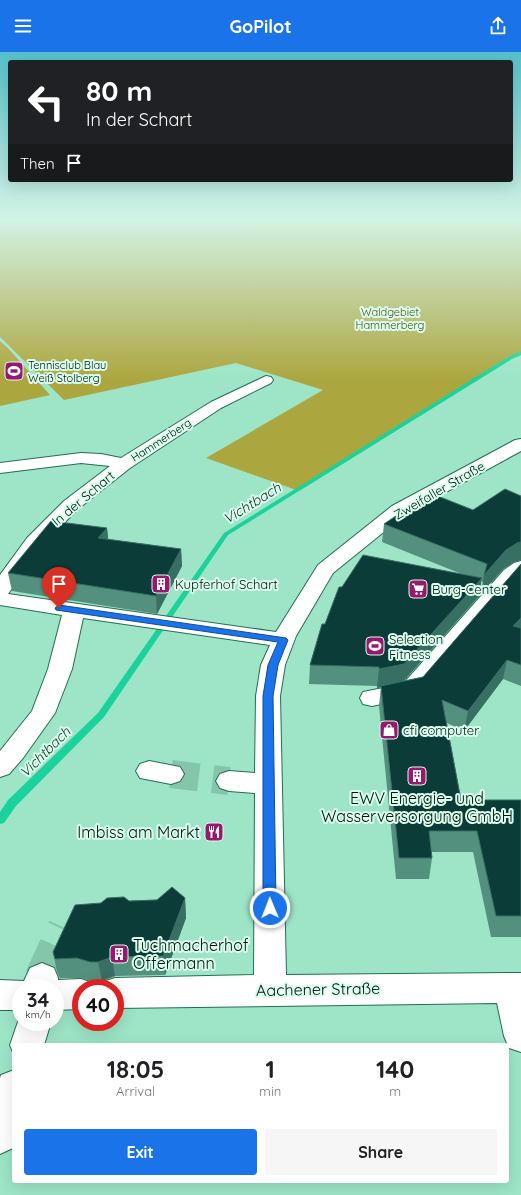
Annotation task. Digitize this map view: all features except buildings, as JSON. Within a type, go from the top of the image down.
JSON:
[{"type":"street","name":"Hammerberg","points":[[0,468],[82,458],[101,459],[124,464],[216,405],[266,380]]},
{"type":"street","name":"Zweifaller Straße","points":[[270,990],[268,696],[273,665],[283,640],[325,569],[399,510],[521,444]]},
{"type":"street","name":"In der Schart","points":[[0,590],[34,542],[49,526],[71,505],[124,464]]},
{"type":"street","points":[[372,698],[411,690],[511,574],[521,567]]},
{"type":"street","points":[[0,599],[148,622],[184,625],[283,640]]},
{"type":"street","points":[[0,767],[14,752],[43,714],[60,669],[74,610]]},
{"type":"street","points":[[229,781],[268,784]]},
{"type":"street","points":[[516,988],[521,1036]]},
{"type":"street","name":"Aachener Straße","points":[[124,993],[516,988]]},
{"type":"street","points":[[0,995],[12,993]]},
{"type":"street","points":[[28,1043],[31,1031]]},
{"type":"street","points":[[0,1135],[12,1095]]},
{"type":"green space","name":"Waldgebiet Hammerberg","points":[[0,273],[521,273],[521,355],[513,358],[299,491],[206,458],[323,390],[236,363],[64,400],[0,337]]},
{"type":"green space","name":"Tennisclub Blau Weiß Stolberg","points":[[0,341],[7,347],[50,395],[0,406]]},
{"type":"waterway","name":"Vichtbach","points":[[0,820],[12,803],[101,715],[226,534],[510,358],[521,353]]},
{"type":"tunnel","points":[[171,774],[229,781]]},
{"type":"tunnel","points":[[42,978],[65,928]]},
{"type":"place","name":"Tennisclub Blau Weiß Stolberg","points":[[14,371]]},
{"type":"place","name":"Kupferhof Schart","points":[[161,584]]},
{"type":"place","name":"Burg-Center","points":[[418,589]]},
{"type":"place","name":"Selection Fitness","points":[[375,646]]},
{"type":"place","name":"cfi computer","points":[[389,730]]},
{"type":"place","name":"EWV Energie- und Wasserversorgung GmbH","points":[[417,776]]},
{"type":"place","name":"Imbiss am Markt","points":[[214,832]]},
{"type":"place","name":"Tuchmacherhof Offermann","points":[[119,954]]},
{"type":"route","points":[[59,608],[283,640],[273,665],[268,696],[270,908]]}]
